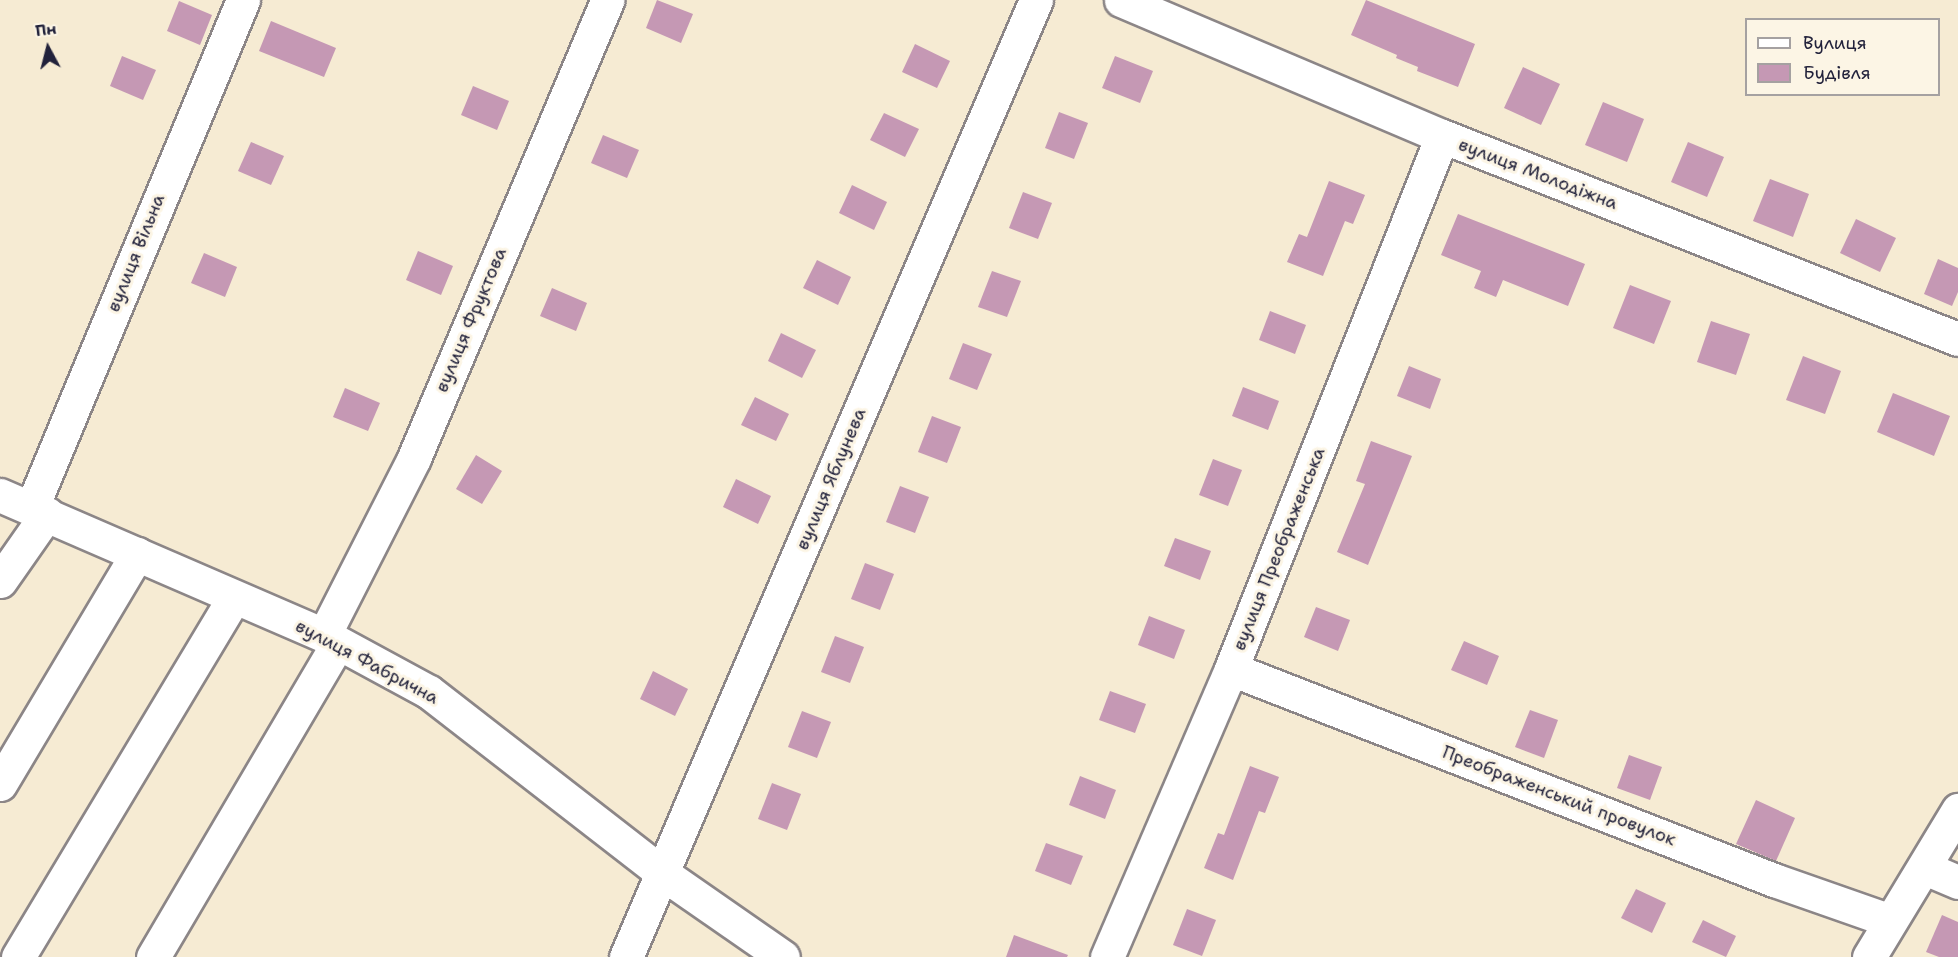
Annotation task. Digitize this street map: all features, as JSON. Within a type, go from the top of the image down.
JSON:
[{"type":"street","name":"вулиця Вільна","points":[[0,581],[40,511],[243,0]]},
{"type":"street","name":"вулиця Фруктова","points":[[153,957],[331,639],[414,458],[607,0]]},
{"type":"street","name":"вулиця Яблунева","points":[[626,957],[1036,0]]},
{"type":"street","name":"вулиця Молодіжна","points":[[1121,0],[1442,136],[1958,339]]},
{"type":"street","name":"вулиця Преображенська","points":[[1107,957],[1231,669],[1442,136]]},
{"type":"street","name":"вулиця Фабрична","points":[[0,495],[331,639],[429,692],[663,873],[783,957]]},
{"type":"street","points":[[0,784],[137,554]]},
{"type":"street","points":[[18,957],[234,598]]},
{"type":"street","name":"Преображенський провулок","points":[[1231,669],[1763,875],[1888,920]]},
{"type":"street","points":[[1869,957],[1888,920],[1925,868],[1958,810]]},
{"type":"street","points":[[1925,868],[1958,882]]},
{"type":"building","points":[[657,0],[693,14],[681,43],[646,28]]},
{"type":"building","points":[[1366,0],[1475,44],[1458,87],[1417,71],[1418,67],[1396,58],[1397,55],[1351,35]]},
{"type":"building","points":[[179,1],[212,15],[200,45],[167,31]]},
{"type":"building","points":[[271,21],[336,48],[324,77],[259,51]]},
{"type":"building","points":[[915,44],[950,61],[937,88],[902,72]]},
{"type":"building","points":[[122,56],[156,70],[143,100],[110,86]]},
{"type":"building","points":[[1115,56],[1153,71],[1140,103],[1102,88]]},
{"type":"building","points":[[1523,67],[1560,84],[1541,125],[1504,108]]},
{"type":"building","points":[[473,86],[509,101],[497,130],[461,115]]},
{"type":"building","points":[[1603,102],[1644,119],[1627,162],[1585,145]]},
{"type":"building","points":[[1059,112],[1088,123],[1074,159],[1045,148]]},
{"type":"building","points":[[884,113],[919,129],[905,157],[870,140]]},
{"type":"building","points":[[603,135],[639,150],[627,178],[591,163]]},
{"type":"building","points":[[251,142],[284,156],[271,185],[238,171]]},
{"type":"building","points":[[1688,142],[1724,157],[1707,197],[1671,182]]},
{"type":"building","points":[[1770,179],[1809,194],[1793,237],[1753,221]]},
{"type":"building","points":[[1329,181],[1365,195],[1353,224],[1345,221],[1323,276],[1287,262],[1299,234],[1307,237]]},
{"type":"building","points":[[852,185],[887,202],[874,230],[839,213]]},
{"type":"building","points":[[1023,192],[1052,203],[1038,239],[1009,228]]},
{"type":"building","points":[[1458,214],[1585,264],[1568,306],[1503,280],[1496,297],[1474,288],[1481,271],[1441,255]]},
{"type":"building","points":[[1856,219],[1896,238],[1880,272],[1840,253]]},
{"type":"building","points":[[418,251],[453,266],[441,295],[406,280]]},
{"type":"building","points":[[204,253],[237,267],[225,297],[191,283]]},
{"type":"building","points":[[1938,259],[1958,268],[1958,292],[1952,306],[1924,294]]},
{"type":"building","points":[[817,260],[851,277],[838,305],[803,288]]},
{"type":"building","points":[[992,271],[1021,281],[1007,317],[978,307]]},
{"type":"building","points":[[1630,285],[1671,301],[1654,344],[1613,328]]},
{"type":"building","points":[[552,288],[587,303],[576,331],[540,316]]},
{"type":"building","points":[[1270,311],[1306,325],[1295,354],[1259,340]]},
{"type":"building","points":[[1711,321],[1750,334],[1736,375],[1697,362]]},
{"type":"building","points":[[781,333],[816,350],[802,378],[768,361]]},
{"type":"building","points":[[963,343],[992,354],[977,390],[949,379]]},
{"type":"building","points":[[1803,356],[1841,371],[1825,414],[1786,400]]},
{"type":"building","points":[[1409,366],[1441,379],[1430,409],[1397,396]]},
{"type":"building","points":[[1243,387],[1279,401],[1268,430],[1232,416]]},
{"type":"building","points":[[345,388],[380,403],[368,431],[333,417]]},
{"type":"building","points":[[1893,393],[1950,416],[1934,456],[1877,432]]},
{"type":"building","points":[[755,397],[789,414],[776,441],[741,425]]},
{"type":"building","points":[[932,416],[961,427],[947,463],[918,452]]},
{"type":"building","points":[[1371,441],[1412,456],[1368,565],[1337,552],[1365,484],[1356,481]]},
{"type":"building","points":[[476,455],[502,471],[482,504],[456,489]]},
{"type":"building","points":[[1213,459],[1242,470],[1228,506],[1199,495]]},
{"type":"building","points":[[736,479],[771,496],[758,524],[723,507]]},
{"type":"building","points":[[900,486],[929,497],[915,533],[886,522]]},
{"type":"building","points":[[1175,538],[1211,551],[1200,580],[1164,566]]},
{"type":"building","points":[[865,563],[894,574],[880,610],[851,599]]},
{"type":"building","points":[[1316,607],[1350,620],[1338,651],[1304,637]]},
{"type":"building","points":[[1149,616],[1185,630],[1174,659],[1138,645]]},
{"type":"building","points":[[835,636],[864,647],[850,683],[821,672]]},
{"type":"building","points":[[1464,641],[1499,656],[1487,685],[1451,670]]},
{"type":"building","points":[[653,671],[688,689],[675,716],[640,699]]},
{"type":"building","points":[[1110,691],[1146,704],[1135,733],[1099,720]]},
{"type":"building","points":[[1530,710],[1558,720],[1544,758],[1515,747]]},
{"type":"building","points":[[802,711],[831,722],[817,758],[788,747]]},
{"type":"building","points":[[1629,755],[1662,767],[1650,800],[1617,788]]},
{"type":"building","points":[[1250,766],[1279,777],[1265,813],[1259,811],[1233,880],[1204,868],[1218,833],[1224,835]]},
{"type":"building","points":[[1080,776],[1116,790],[1105,819],[1069,805]]},
{"type":"building","points":[[772,783],[801,794],[787,830],[758,819]]},
{"type":"building","points":[[1756,800],[1795,818],[1776,861],[1736,844]]},
{"type":"building","points":[[1046,843],[1083,856],[1071,885],[1035,871]]},
{"type":"building","points":[[1636,889],[1666,903],[1652,933],[1621,918]]},
{"type":"building","points":[[1187,909],[1216,920],[1202,956],[1173,945]]},
{"type":"building","points":[[1942,915],[1958,922],[1958,957],[1939,957],[1926,952]]},
{"type":"building","points":[[1703,920],[1736,936],[1726,957],[1692,942]]},
{"type":"building","points":[[1014,935],[1068,955],[1067,957],[1006,957]]}]
